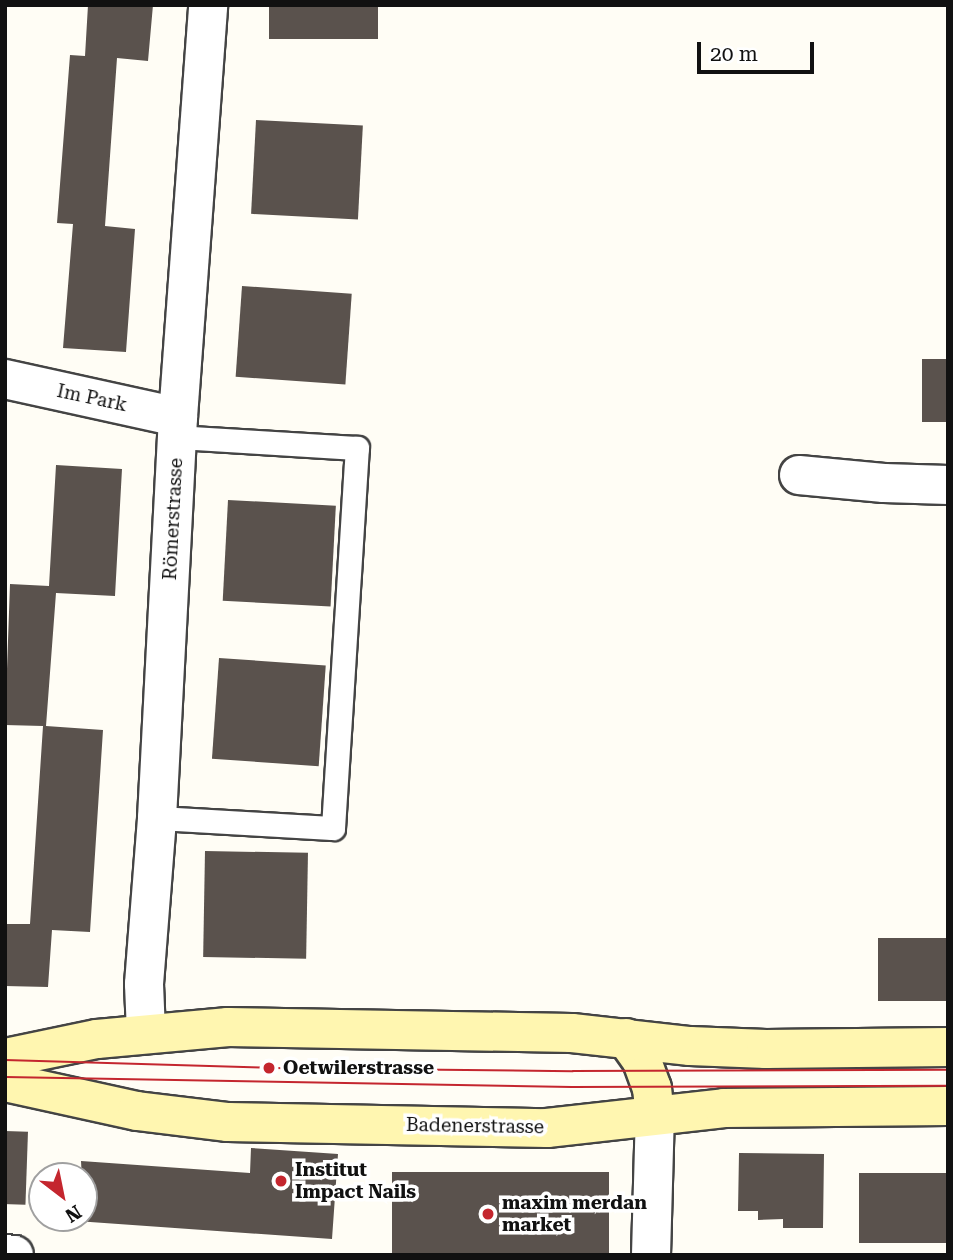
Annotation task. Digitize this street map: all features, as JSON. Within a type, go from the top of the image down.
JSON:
[{"type":"main road","points":[[5,1058],[146,1032],[228,1027],[572,1033],[690,1046],[766,1049],[948,1047]]},
{"type":"main road","points":[[626,1038],[642,1061],[652,1088],[655,1115]]},
{"type":"main road","name":"Badenerstrasse","points":[[5,1082],[137,1111],[228,1122],[547,1128],[724,1108],[948,1106]]},
{"type":"street","name":"Römerstrasse","points":[[146,1032],[144,984],[157,818],[178,427],[208,5]]},
{"type":"street","name":"Im Park","points":[[5,381],[178,427]]},
{"type":"street","points":[[799,475],[884,483],[948,485]]},
{"type":"street","points":[[651,1255],[655,1115]]},
{"type":"street","points":[[5,1254],[15,1255]]},
{"type":"lane","points":[[157,818],[333,828],[357,448],[178,427]]},
{"type":"building","points":[[88,5],[153,5],[148,61],[117,58],[105,226],[135,229],[126,352],[63,348],[73,224],[57,223],[70,55],[85,56]]},
{"type":"building","points":[[269,5],[378,5],[378,39],[269,39]]},
{"type":"building","points":[[256,120],[363,126],[358,219],[251,214]]},
{"type":"building","points":[[242,286],[352,294],[345,384],[236,377]]},
{"type":"building","points":[[922,359],[948,359],[948,422],[922,422]]},
{"type":"building","points":[[56,465],[122,469],[115,596],[56,593],[46,726],[103,730],[90,932],[52,930],[48,987],[5,986],[5,924],[30,924],[43,726],[5,725],[10,584],[49,586]]},
{"type":"building","points":[[228,500],[336,506],[331,607],[223,601]]},
{"type":"building","points":[[219,658],[326,665],[319,766],[212,759]]},
{"type":"building","points":[[205,851],[308,853],[306,959],[203,957]]},
{"type":"building","points":[[878,938],[948,938],[948,1001],[878,1001]]},
{"type":"building","points":[[5,1131],[28,1132],[25,1205],[5,1204]]},
{"type":"building","points":[[251,1148],[338,1154],[332,1239],[98,1223],[98,1162],[250,1173]]},
{"type":"building","points":[[739,1153],[824,1154],[823,1228],[783,1228],[783,1219],[758,1220],[758,1211],[738,1211]]},
{"type":"building","points":[[392,1172],[609,1172],[609,1255],[392,1255]]},
{"type":"building","points":[[859,1173],[948,1173],[948,1243],[859,1243]]},
{"type":"tram line","points":[[5,1060],[269,1068],[573,1071],[948,1070]]},
{"type":"tram line","points":[[5,1077],[572,1087],[948,1086]]},
{"type":"place","name":"Oetwilerstrasse","points":[[269,1068]]},
{"type":"place","name":"Institut Impact Nails","points":[[281,1181]]},
{"type":"place","name":"maxim merdan market","points":[[488,1214]]}]
